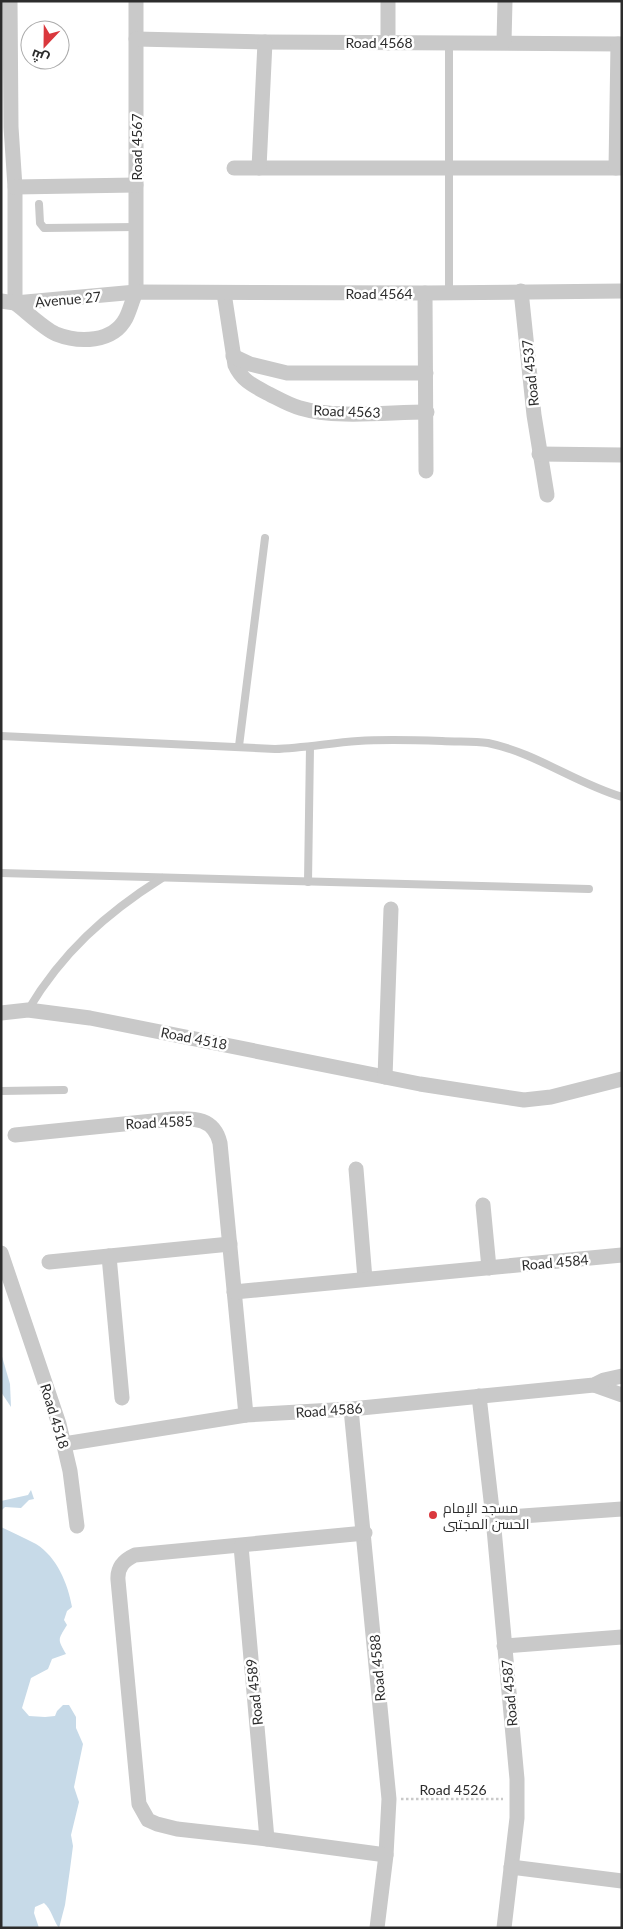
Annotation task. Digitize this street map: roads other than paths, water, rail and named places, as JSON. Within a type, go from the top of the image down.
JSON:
[{"type":"street","points":[[10,1],[6,127],[15,187],[8,302],[55,333],[80,340],[94,339],[110,334],[119,327],[125,319],[136,292]]},
{"type":"street","name":"Road 4567","points":[[136,1],[136,292]]},
{"type":"street","points":[[388,1],[388,43]]},
{"type":"street","points":[[504,42],[505,1]]},
{"type":"street","name":"Road 4568","points":[[136,39],[265,42],[620,44]]},
{"type":"street","points":[[259,168],[265,42]]},
{"type":"street","points":[[234,168],[619,168],[620,44]]},
{"type":"street","points":[[15,187],[136,185]]},
{"type":"street","name":"Road 4537","points":[[521,291],[539,454],[547,495]]},
{"type":"street","name":"Road 4564","points":[[136,292],[449,293],[622,291]]},
{"type":"street","name":"Avenue 27","points":[[8,302],[136,292]]},
{"type":"street","name":"Road 4563","points":[[224,293],[233,356],[239,374],[246,381],[283,402],[300,408],[337,414],[427,412]]},
{"type":"street","points":[[425,293],[426,471]]},
{"type":"street","points":[[233,356],[250,364],[287,373],[426,374]]},
{"type":"street","points":[[539,454],[622,455]]},
{"type":"street","points":[[385,1076],[391,909]]},
{"type":"street","name":"Road 4518","points":[[1,1013],[28,1010],[90,1018],[456,1090],[524,1100],[550,1097],[622,1079]]},
{"type":"street","name":"Road 4585","points":[[15,1135],[173,1119],[202,1120],[211,1126],[218,1135],[220,1143],[246,1415]]},
{"type":"street","points":[[356,1169],[365,1279]]},
{"type":"street","points":[[483,1205],[489,1268]]},
{"type":"street","points":[[49,1262],[230,1244]]},
{"type":"street","name":"Road 4518","points":[[1,1253],[53,1405],[64,1444],[70,1471],[77,1526]]},
{"type":"street","points":[[109,1256],[122,1398]]},
{"type":"street","name":"Road 4584","points":[[234,1292],[622,1256]]},
{"type":"street","name":"Road 4586","points":[[64,1444],[246,1415],[351,1409],[594,1385],[604,1380],[622,1376]]},
{"type":"street","name":"Road 4586","points":[[594,1385],[622,1396]]},
{"type":"street","name":"Road 4587","points":[[479,1396],[493,1518],[517,1779],[517,1799],[504,1928]]},
{"type":"street","name":"Road 4588","points":[[351,1409],[365,1534],[389,1799],[386,1854],[377,1928]]},
{"type":"street","points":[[493,1518],[622,1509]]},
{"type":"street","points":[[365,1534],[135,1555],[121,1565],[118,1572],[118,1580],[139,1804],[148,1820],[177,1829],[267,1838],[386,1854]]},
{"type":"street","name":"Road 4589","points":[[241,1546],[267,1838]]},
{"type":"street","points":[[504,1646],[622,1637]]},
{"type":"street","points":[[511,1867],[622,1881]]},
{"type":"lane","points":[[449,42],[449,293]]},
{"type":"lane","points":[[39,204],[40,223],[44,228],[136,227]]},
{"type":"lane","points":[[239,746],[265,538]]},
{"type":"lane","points":[[1,736],[275,749],[388,739],[485,743],[529,756],[586,783],[622,797]]},
{"type":"lane","points":[[308,882],[310,747]]},
{"type":"lane","points":[[1,873],[589,889]]},
{"type":"lane","points":[[28,1010],[44,983],[79,942],[119,908],[162,878]]},
{"type":"lane","points":[[1,1090],[64,1090]]},
{"type":"water","points":[[1,1353],[10,1384],[11,1407],[1,1392]]},
{"type":"water","points":[[31,1490],[34,1499],[29,1500],[21,1508],[5,1507],[1,1511],[1,1501],[28,1495]]},
{"type":"water","points":[[1,1527],[36,1544],[50,1556],[68,1589],[72,1607],[67,1611],[64,1620],[67,1625],[60,1640],[66,1654],[52,1659],[48,1669],[31,1678],[22,1708],[29,1716],[45,1717],[55,1716],[63,1705],[69,1705],[76,1717],[76,1728],[83,1744],[74,1787],[79,1802],[71,1835],[73,1846],[65,1905],[59,1928],[44,1903],[35,1907],[34,1913],[39,1928],[1,1928]]},
{"type":"place","name":"مسجد الإمام الحسن المجتبى","points":[[433,1515]]}]
